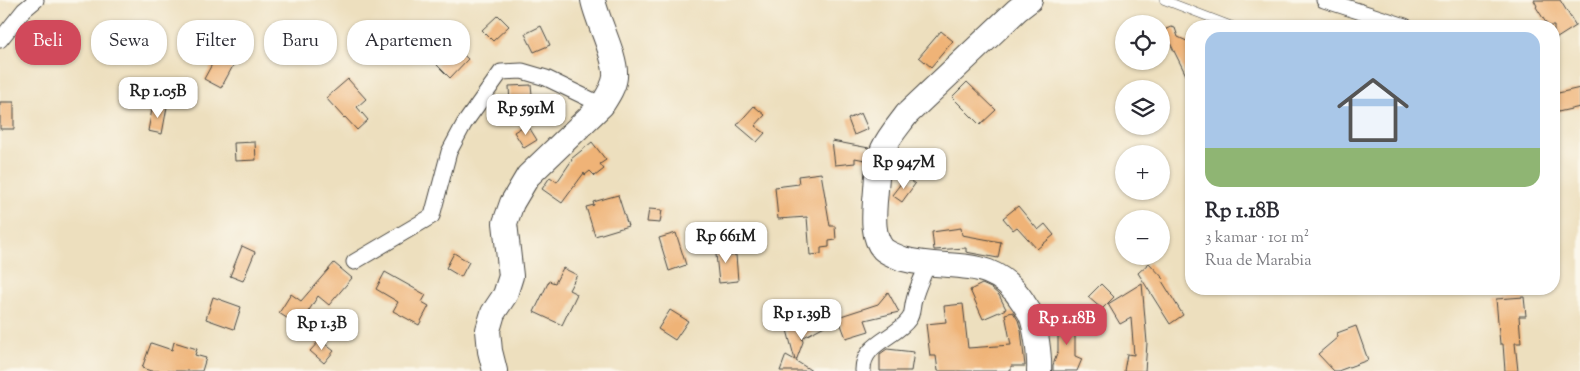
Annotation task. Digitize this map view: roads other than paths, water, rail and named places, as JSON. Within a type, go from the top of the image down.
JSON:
[{"type":"main road","points":[[495,371],[490,351],[488,330],[493,313],[505,295],[511,276],[505,223],[512,203],[528,176],[602,106],[615,78],[614,66],[592,0]]},
{"type":"main road","points":[[1030,0],[1016,10],[907,114],[889,138],[879,161],[874,217],[877,238],[883,249],[899,258],[928,264],[978,267],[994,273],[1009,285],[1018,295],[1031,316],[1040,358],[1039,371]]},
{"type":"street","points":[[0,40],[24,10],[36,0]]},
{"type":"street","points":[[1324,0],[1386,20]]},
{"type":"street","points":[[354,262],[432,216],[449,152],[464,124],[501,72],[522,71],[546,78],[602,106]]},
{"type":"street","points":[[862,371],[866,356],[875,345],[896,331],[910,318],[918,286],[928,264]]},
{"type":"lane","points":[[1164,0],[1216,20]]}]
